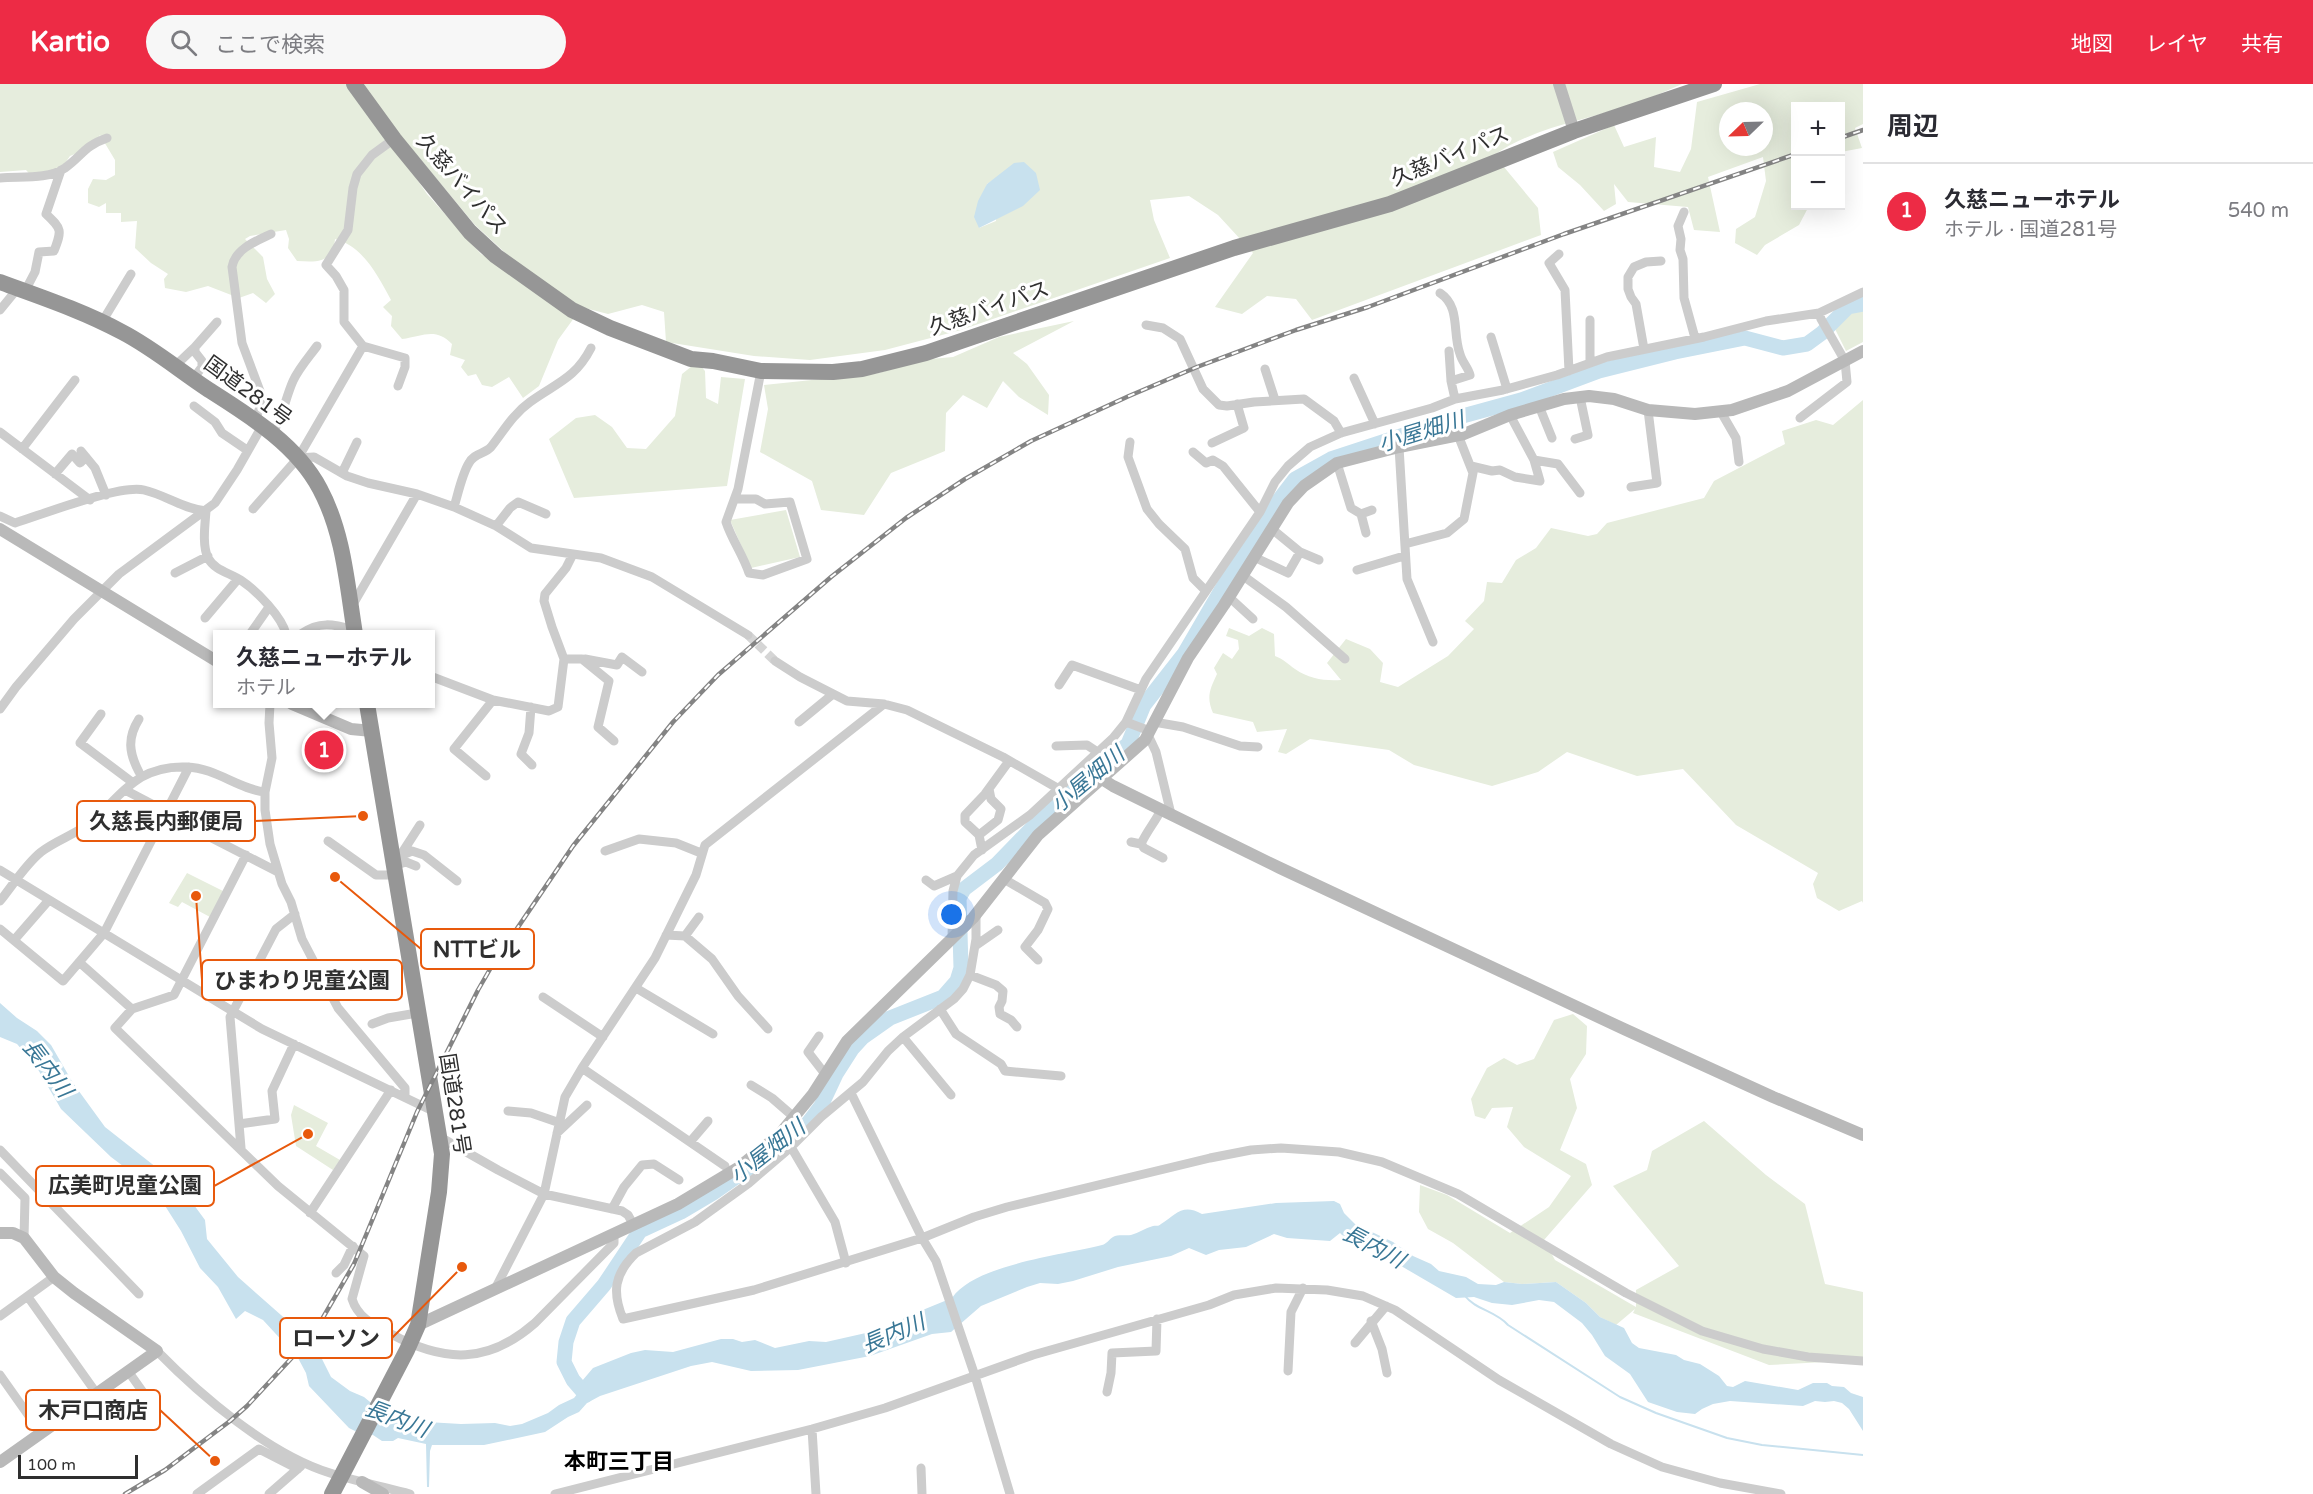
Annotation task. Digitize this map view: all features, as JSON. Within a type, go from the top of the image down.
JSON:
[{"type":"highway","name":"久慈バイパス","points":[[354,84],[449,208],[487,248],[515,271],[572,310],[610,328],[691,359],[761,371],[833,372],[862,369],[926,353],[1234,248],[1390,204],[1574,131],[1714,84]]},
{"type":"highway","name":"国道281号","points":[[0,282],[102,322],[151,349],[263,427],[298,458],[320,489],[340,541],[355,630]]},
{"type":"highway","name":"国道281号","points":[[332,1494],[409,1347],[418,1325],[442,1171],[440,1137],[417,1013],[396,866],[368,708]]},
{"type":"street","points":[[1559,84],[1574,131]]},
{"type":"street","points":[[0,178],[42,176],[61,170],[82,151],[107,138]]},
{"type":"street","points":[[394,139],[372,155],[357,174],[348,230],[326,265],[344,290],[344,322],[363,346],[405,358],[405,367],[398,386]]},
{"type":"street","points":[[0,310],[22,290],[35,272],[39,252],[54,250],[61,234],[58,225],[46,214],[61,170]]},
{"type":"street","points":[[1684,212],[1678,226],[1683,259],[1684,298],[1695,338]]},
{"type":"street","points":[[263,427],[263,399],[242,343],[232,267],[234,258],[244,248],[271,234]]},
{"type":"street","points":[[1559,254],[1549,262],[1565,290],[1569,371]]},
{"type":"street","points":[[1644,349],[1636,304],[1630,297],[1628,289],[1628,277],[1634,267],[1646,262],[1661,261]]},
{"type":"street","points":[[102,322],[131,274]]},
{"type":"street","points":[[954,936],[953,891],[957,876],[974,855],[1011,830],[1099,753],[1129,723],[1141,690],[1205,590],[1260,512],[1275,482],[1296,458],[1310,447],[1341,433],[1432,408],[1455,399],[1569,371],[1607,357],[1766,321],[1820,316],[1863,292]]},
{"type":"street","points":[[1440,293],[1448,298],[1454,313],[1460,354],[1470,375],[1451,381]]},
{"type":"street","points":[[1800,417],[1847,382],[1845,361],[1820,316]]},
{"type":"street","points":[[1590,320],[1590,363]]},
{"type":"street","points":[[175,366],[217,322]]},
{"type":"street","points":[[1146,325],[1163,328],[1180,339],[1203,389],[1219,405],[1305,399],[1334,421],[1341,433]]},
{"type":"street","points":[[1491,337],[1507,388]]},
{"type":"street","points":[[0,709],[74,619],[119,574],[157,544],[206,511],[226,489],[247,450],[263,427],[282,418],[286,399],[297,373],[317,346]]},
{"type":"street","points":[[253,509],[298,458],[363,346]]},
{"type":"street","points":[[193,379],[202,361],[195,352],[195,347]]},
{"type":"street","points":[[454,507],[468,463],[475,455],[489,450],[498,435],[528,403],[569,378],[584,363],[591,348]]},
{"type":"street","points":[[1449,351],[1455,399]]},
{"type":"street","points":[[418,1325],[678,1204],[739,1170],[779,1135],[795,1118],[847,1041],[974,916],[1038,835],[1102,779],[1149,729],[1188,658],[1287,504],[1304,486],[1337,463],[1458,435],[1510,415],[1564,399],[1580,397],[1614,399],[1648,410],[1695,414],[1721,412],[1788,391],[1863,351]]},
{"type":"street","points":[[1264,369],[1275,400]]},
{"type":"street","points":[[735,499],[756,499],[765,504],[790,502],[807,559],[763,575],[749,573],[726,522],[735,499],[761,371]]},
{"type":"street","points":[[1354,378],[1375,424]]},
{"type":"street","points":[[22,449],[75,380]]},
{"type":"street","points":[[1575,439],[1588,435],[1580,397]]},
{"type":"street","points":[[1212,443],[1244,428],[1237,404]]},
{"type":"street","points":[[194,406],[215,422],[222,433],[247,450]]},
{"type":"street","points":[[1539,406],[1552,438]]},
{"type":"street","points":[[1631,487],[1657,483],[1648,410]]},
{"type":"street","points":[[1721,412],[1736,438],[1739,462]]},
{"type":"street","points":[[1472,466],[1492,471],[1500,470],[1515,477],[1540,481],[1534,460],[1510,415]]},
{"type":"street","points":[[0,432],[90,500]]},
{"type":"street","points":[[1405,544],[1447,532],[1464,519],[1473,473],[1458,435]]},
{"type":"street","points":[[342,473],[357,442]]},
{"type":"street","points":[[1130,442],[1128,457],[1147,509],[1185,549],[1192,578],[1205,590]]},
{"type":"street","points":[[1399,447],[1407,579],[1433,642]]},
{"type":"street","points":[[1192,452],[1206,464],[1213,460],[1223,466],[1260,512]]},
{"type":"street","points":[[55,474],[72,454],[80,463],[84,454],[95,468],[106,495]]},
{"type":"street","points":[[298,458],[314,457],[342,473],[368,483],[417,494],[454,507],[496,526],[531,548],[602,558],[652,577],[748,635]]},
{"type":"street","points":[[1534,460],[1558,464],[1580,493]]},
{"type":"street","points":[[1337,463],[1352,508],[1360,514],[1366,533]]},
{"type":"street","points":[[0,516],[15,523],[106,495],[122,491],[143,490],[194,510],[206,511]]},
{"type":"street","points":[[351,608],[417,494]]},
{"type":"street","points":[[496,526],[510,508],[518,502],[546,514]]},
{"type":"street","points":[[1360,514],[1372,510]]},
{"type":"street","points":[[206,511],[205,547],[208,556],[217,568],[244,582],[269,607],[285,630]]},
{"type":"street","points":[[1272,529],[1300,552],[1319,560]]},
{"type":"street","points":[[0,530],[213,659]]},
{"type":"street","points":[[1254,557],[1288,573],[1300,552]]},
{"type":"street","points":[[435,678],[493,700],[549,711],[558,706],[564,659],[544,602],[545,594],[566,568],[573,554]]},
{"type":"street","points":[[175,573],[208,556]]},
{"type":"street","points":[[1357,570],[1404,556]]},
{"type":"street","points":[[1242,575],[1286,608],[1345,659]]},
{"type":"street","points":[[205,618],[238,579]]},
{"type":"street","points":[[1229,597],[1253,619]]},
{"type":"street","points":[[253,630],[269,607]]},
{"type":"street","points":[[307,630],[321,624],[334,624],[350,630]]},
{"type":"street","points":[[564,659],[582,658],[616,665],[622,657],[642,672]]},
{"type":"street","points":[[582,658],[609,681],[598,727],[614,741]]},
{"type":"street","points":[[775,661],[800,677],[847,701],[884,704],[907,710],[1059,789]]},
{"type":"street","points":[[1059,685],[1072,665],[1141,690]]},
{"type":"street","points":[[799,722],[833,694]]},
{"type":"street","points":[[486,776],[454,749],[493,700]]},
{"type":"street","points":[[495,1289],[544,1194],[565,1097],[636,988],[666,935],[696,875],[701,852],[705,845],[884,704]]},
{"type":"street","points":[[531,707],[529,732],[521,754],[532,765]]},
{"type":"street","points":[[270,708],[272,758],[265,792],[270,844],[278,872],[295,914],[302,939],[338,1008],[405,1088],[405,1097]]},
{"type":"street","points":[[301,708],[351,729],[372,731]]},
{"type":"street","points":[[101,714],[80,743],[132,782]]},
{"type":"street","points":[[139,719],[130,739],[131,757],[139,772]]},
{"type":"street","points":[[1129,723],[1149,729],[1183,727],[1240,747],[1258,747]]},
{"type":"street","points":[[1149,729],[1156,752],[1166,812]]},
{"type":"street","points":[[1056,746],[1086,745],[1099,753]]},
{"type":"street","points":[[982,850],[979,835],[965,822],[965,815],[989,789],[1009,761]]},
{"type":"street","points":[[0,901],[40,852],[95,819],[132,782],[166,767],[189,767],[219,774],[249,788],[265,792]]},
{"type":"street","points":[[0,929],[15,939],[63,981],[104,933],[189,767]]},
{"type":"street","points":[[1102,779],[1280,868],[1624,1029],[1863,1135]]},
{"type":"street","points":[[979,835],[998,820],[1001,809],[991,799],[989,789]]},
{"type":"street","points":[[124,790],[278,872]]},
{"type":"street","points":[[1142,844],[1148,829],[1166,812]]},
{"type":"street","points":[[396,866],[420,825]]},
{"type":"street","points":[[604,851],[639,839],[676,843],[701,852]]},
{"type":"street","points":[[328,841],[376,875],[405,862],[416,866]]},
{"type":"street","points":[[1131,842],[1142,844],[1144,848],[1163,858]]},
{"type":"street","points":[[396,866],[412,851],[424,855],[457,881]]},
{"type":"street","points":[[246,855],[174,995],[132,1008],[115,1028],[278,1186],[364,1256],[351,1299],[359,1315],[409,1347],[430,1352],[470,1355],[502,1347],[522,1335],[535,1323],[614,1243],[614,1233]]},
{"type":"street","points":[[0,870],[261,1029],[435,1112]]},
{"type":"street","points":[[926,880],[934,886],[957,876]]},
{"type":"street","points":[[1004,879],[1045,903],[1048,909],[1038,930],[1025,947],[1038,960]]},
{"type":"street","points":[[15,939],[49,900]]},
{"type":"street","points":[[241,1148],[230,1017],[276,929],[295,914]]},
{"type":"street","points":[[974,916],[975,946],[970,975],[963,989],[954,999],[903,1037],[888,1051],[863,1082],[821,1117],[791,1147],[748,1182],[706,1215],[636,1253],[628,1260],[621,1270],[615,1295],[623,1319],[754,1290],[846,1263],[1007,1207],[1210,1158],[1251,1150],[1281,1148],[1339,1152],[1382,1162],[1458,1194],[1626,1293],[1702,1331],[1763,1349],[1808,1357],[1863,1361]]},
{"type":"street","points":[[686,936],[699,918]]},
{"type":"street","points":[[975,946],[998,930]]},
{"type":"street","points":[[1038,930],[1048,936]]},
{"type":"street","points":[[666,935],[686,936],[712,959],[738,996],[768,1029]]},
{"type":"street","points":[[79,962],[132,1008]]},
{"type":"street","points":[[970,975],[996,985],[1003,991],[999,1006],[1000,1014],[1011,1020],[1017,1027]]},
{"type":"street","points":[[636,988],[713,1034]]},
{"type":"street","points":[[543,998],[603,1037]]},
{"type":"street","points":[[940,1009],[956,1034],[1000,1064],[1005,1071],[1061,1076]]},
{"type":"street","points":[[372,1024],[388,1018],[417,1013]]},
{"type":"street","points":[[819,1036],[808,1052],[825,1074]]},
{"type":"street","points":[[903,1037],[951,1095]]},
{"type":"street","points":[[239,1124],[275,1119],[272,1091],[294,1044]]},
{"type":"street","points":[[582,1068],[725,1166]]},
{"type":"street","points":[[751,1085],[772,1098],[795,1118]]},
{"type":"street","points":[[310,1213],[391,1090]]},
{"type":"street","points":[[851,1093],[922,1238],[936,1261],[1010,1494]]},
{"type":"street","points":[[557,1133],[587,1105]]},
{"type":"street","points":[[508,1111],[531,1113],[560,1123]]},
{"type":"street","points":[[690,1142],[708,1121]]},
{"type":"street","points":[[440,1137],[544,1194],[612,1209],[628,1215],[633,1224]]},
{"type":"street","points":[[791,1147],[835,1222],[846,1263]]},
{"type":"street","points":[[0,1150],[139,1294]]},
{"type":"street","points":[[612,1209],[624,1187],[642,1165],[654,1164],[679,1180]]},
{"type":"street","points":[[739,1170],[748,1182]]},
{"type":"street","points":[[0,1173],[25,1197],[24,1238]]},
{"type":"street","points":[[0,1233],[13,1233],[24,1238],[54,1277],[157,1351],[187,1382],[265,1441],[330,1473],[344,1471],[383,1494]]},
{"type":"street","points":[[336,1273],[344,1265],[352,1246]]},
{"type":"street","points":[[0,1316],[54,1277]]},
{"type":"street","points":[[555,1494],[812,1430],[885,1408],[973,1372],[1209,1305],[1234,1294],[1276,1288],[1302,1288],[1363,1296],[1386,1306],[1499,1380],[1611,1444],[1662,1467],[1720,1483],[1781,1494]]},
{"type":"street","points":[[1288,1371],[1291,1312],[1302,1288]]},
{"type":"street","points":[[28,1297],[99,1392],[124,1421],[150,1402],[128,1371]]},
{"type":"street","points":[[1354,1343],[1386,1306]]},
{"type":"street","points":[[1107,1392],[1112,1353],[1156,1351],[1157,1319]]},
{"type":"street","points":[[1371,1321],[1382,1349],[1387,1373]]},
{"type":"street","points":[[0,1462],[157,1351]]},
{"type":"street","points":[[0,1375],[41,1432]]},
{"type":"street","points":[[812,1430],[816,1494]]},
{"type":"street","points":[[197,1494],[259,1449],[298,1469]]},
{"type":"street","points":[[269,1494],[306,1462]]},
{"type":"street","points":[[921,1468],[922,1494]]},
{"type":"street","points":[[362,1482],[410,1494]]},
{"type":"green space","points":[[0,84],[1682,84],[1639,102],[1546,130],[1494,155],[1538,208],[1541,235],[1312,320],[1296,299],[1267,296],[1242,314],[1215,307],[1253,253],[1218,215],[1189,196],[1150,200],[1154,220],[1170,258],[961,330],[885,350],[810,360],[754,356],[666,342],[664,312],[642,305],[608,314],[581,307],[525,271],[475,225],[406,142],[395,147],[427,194],[481,254],[503,266],[574,318],[558,340],[539,386],[523,398],[509,377],[492,387],[482,385],[476,374],[468,376],[461,367],[465,360],[450,355],[452,344],[440,336],[429,334],[402,339],[391,326],[392,316],[383,307],[391,300],[369,263],[354,248],[335,239],[334,247],[327,257],[311,262],[297,261],[288,248],[289,239],[286,230],[250,236],[245,239],[263,257],[267,279],[275,294],[266,303],[253,293],[239,298],[208,286],[186,292],[165,288],[164,279],[168,274],[151,263],[135,248],[137,221],[121,222],[121,213],[106,213],[106,203],[99,207],[88,203],[88,189],[93,179],[106,180],[115,175],[115,160],[100,135],[94,146],[70,156],[56,176],[36,181],[26,170],[0,172]],"holes":[[[999,176],[996,221],[979,228],[987,184]]]},
{"type":"green space","points":[[1760,84],[1863,84],[1863,124],[1855,128],[1862,148],[1845,151],[1845,102],[1791,102],[1791,210],[1807,210],[1799,225],[1765,245],[1757,255],[1735,243],[1736,229],[1755,217],[1766,181],[1763,157],[1708,177],[1720,232],[1694,230],[1688,207],[1628,202],[1614,184],[1616,204],[1604,211],[1580,185],[1558,167],[1553,152],[1614,125],[1624,147],[1656,137],[1654,167],[1680,172],[1691,149],[1697,102]]},
{"type":"green space","points":[[1863,306],[1863,342],[1846,351],[1835,329],[1852,311]]},
{"type":"green space","points":[[1074,321],[1013,353],[1027,364],[1049,395],[1048,415],[1019,397],[1003,381],[987,408],[963,395],[946,413],[945,451],[891,473],[864,515],[821,510],[812,481],[760,452],[768,409],[764,385],[879,373],[919,360],[953,357],[999,337]]},
{"type":"green space","points":[[697,362],[705,371],[706,398],[718,404],[721,377],[745,379],[727,486],[574,498],[549,439],[576,418],[595,415],[612,427],[627,448],[646,449],[675,416],[682,374]]},
{"type":"green space","points":[[1863,400],[1863,903],[1862,901],[1839,911],[1817,898],[1813,884],[1818,873],[1736,825],[1683,769],[1637,776],[1567,752],[1538,772],[1492,786],[1414,765],[1389,750],[1310,739],[1286,754],[1278,752],[1287,729],[1257,732],[1253,722],[1213,713],[1209,698],[1217,674],[1214,668],[1223,653],[1232,659],[1239,649],[1238,640],[1226,636],[1229,628],[1249,636],[1262,628],[1274,634],[1275,656],[1300,672],[1323,680],[1341,680],[1327,663],[1346,639],[1370,649],[1383,663],[1380,682],[1398,687],[1448,656],[1474,629],[1465,621],[1484,601],[1487,582],[1502,583],[1516,560],[1536,548],[1551,528],[1588,536],[1597,534],[1607,523],[1704,498],[1714,481],[1785,444],[1782,431],[1816,420],[1833,425]]},
{"type":"green space","points":[[786,510],[800,557],[751,568],[730,520]]},
{"type":"green space","points":[[187,873],[223,891],[210,917],[182,902],[178,907],[169,903]]},
{"type":"green space","points":[[1573,1014],[1587,1026],[1586,1054],[1570,1079],[1577,1108],[1560,1150],[1586,1164],[1592,1185],[1544,1240],[1555,1260],[1636,1307],[1636,1290],[1679,1266],[1613,1186],[1647,1170],[1652,1151],[1704,1121],[1766,1175],[1805,1204],[1825,1284],[1863,1292],[1863,1360],[1769,1365],[1633,1313],[1635,1309],[1616,1325],[1600,1317],[1586,1303],[1556,1282],[1522,1284],[1504,1282],[1453,1243],[1428,1229],[1419,1212],[1420,1185],[1447,1195],[1510,1233],[1549,1207],[1571,1176],[1524,1147],[1507,1127],[1513,1107],[1492,1108],[1485,1119],[1475,1116],[1471,1099],[1487,1068],[1504,1058],[1517,1065],[1534,1059],[1554,1020]]},
{"type":"green space","points":[[294,1105],[328,1123],[316,1146],[340,1160],[333,1170],[296,1146],[291,1115]]},
{"type":"water","points":[[1024,162],[1036,173],[1040,190],[1023,206],[979,228],[974,217],[978,201],[987,184],[1014,163]]},
{"type":"water","name":"長内川","points":[[0,1003],[37,1031],[51,1045],[73,1083],[105,1127],[180,1186],[205,1220],[207,1239],[238,1277],[315,1345],[331,1377],[350,1391],[364,1397],[381,1411],[407,1414],[427,1422],[495,1423],[510,1426],[522,1424],[574,1398],[582,1381],[593,1368],[645,1350],[673,1352],[721,1339],[742,1342],[755,1340],[775,1348],[809,1341],[826,1342],[888,1328],[908,1316],[952,1298],[963,1286],[1000,1269],[1021,1262],[1104,1244],[1115,1236],[1131,1235],[1159,1225],[1184,1210],[1202,1214],[1276,1203],[1334,1201],[1340,1204],[1344,1213],[1355,1224],[1393,1242],[1439,1271],[1466,1277],[1478,1284],[1556,1282],[1586,1303],[1600,1317],[1624,1328],[1632,1343],[1639,1348],[1676,1355],[1684,1360],[1700,1364],[1719,1376],[1727,1386],[1733,1387],[1745,1381],[1798,1390],[1813,1383],[1844,1387],[1851,1393],[1863,1397],[1863,1431],[1849,1409],[1842,1403],[1834,1401],[1815,1401],[1803,1406],[1730,1401],[1713,1404],[1695,1414],[1677,1412],[1648,1402],[1630,1374],[1605,1356],[1582,1323],[1554,1302],[1539,1300],[1512,1305],[1492,1303],[1474,1297],[1456,1298],[1372,1249],[1349,1242],[1340,1233],[1330,1241],[1287,1238],[1274,1234],[1246,1247],[1219,1250],[1206,1255],[1189,1248],[1171,1256],[1118,1267],[1073,1281],[1058,1284],[1040,1283],[981,1306],[951,1332],[932,1334],[870,1356],[798,1370],[751,1371],[712,1362],[691,1366],[600,1396],[587,1403],[579,1412],[545,1432],[484,1445],[432,1445],[429,1487],[427,1487],[426,1444],[398,1438],[393,1441],[382,1441],[373,1435],[359,1433],[349,1428],[309,1386],[306,1373],[298,1358],[263,1320],[245,1311],[236,1319],[218,1287],[200,1268],[181,1231],[155,1190],[111,1157],[61,1109],[36,1066],[17,1044],[0,1037]]},
{"type":"waterway","name":"小屋畑川","points":[[586,1395],[573,1380],[564,1362],[566,1342],[573,1321],[604,1285],[640,1231],[681,1212],[713,1193],[786,1142],[808,1123],[821,1106],[836,1074],[852,1049],[863,1037],[890,1018],[943,997],[957,981],[961,968],[959,898],[964,889],[997,864],[1063,796],[1128,744],[1144,705],[1184,654],[1269,513],[1295,479],[1331,459],[1459,417],[1521,400],[1599,371],[1745,338],[1783,348],[1807,344],[1822,333],[1848,307],[1863,304]]},
{"type":"waterway","points":[[1465,1296],[1620,1397],[1656,1413],[1727,1438],[1762,1445],[1863,1455]]},
{"type":"tunnel","points":[[748,635],[775,661]]},
{"type":"railway","points":[[1845,136],[1863,130]]},
{"type":"railway","points":[[125,1494],[165,1470],[230,1421],[300,1349],[321,1321],[354,1264],[417,1112],[478,990],[573,846],[673,722],[718,675],[831,577],[906,518],[965,479],[1031,441],[1129,396],[1197,367],[1296,330],[1368,307],[1564,234],[1791,156]]},
{"type":"place","name":"久慈ニューホテル","points":[[324,750]]},
{"type":"place","name":"久慈長内郵便局","points":[[363,816]]},
{"type":"place","name":"NTTビル","points":[[335,877]]},
{"type":"place","name":"ひまわり児童公園","points":[[196,896]]},
{"type":"place","name":"広美町児童公園","points":[[308,1134]]},
{"type":"place","name":"ローソン","points":[[462,1267]]},
{"type":"place","name":"木戸口商店","points":[[215,1461]]},
{"type":"district","name":"本町三丁目","points":[[619,1461]]}]
